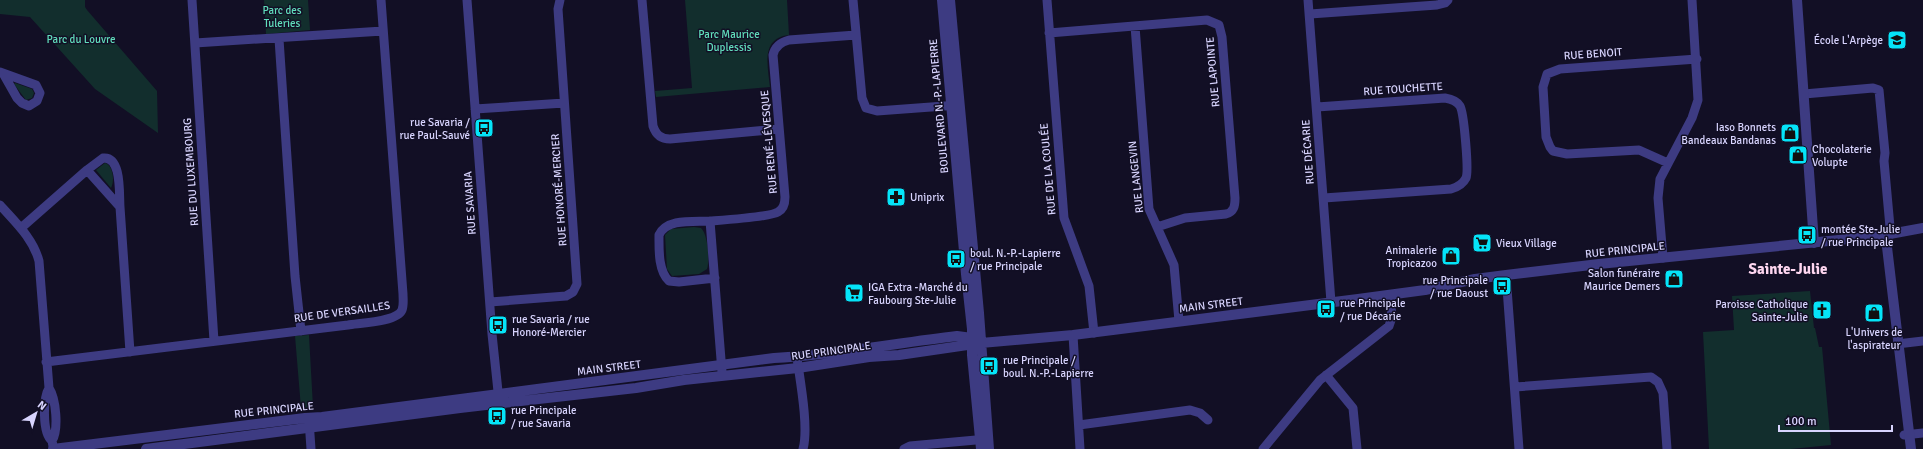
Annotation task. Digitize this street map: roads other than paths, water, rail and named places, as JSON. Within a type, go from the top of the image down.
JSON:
[{"type":"street","name":"RUE DU LUXEMBOURG","points":[[192,0],[214,341]]},
{"type":"street","name":"RUE DE VERSAILLES","points":[[46,362],[390,319],[397,316],[403,308],[381,0]]},
{"type":"street","name":"RUE SAVARIA","points":[[467,0],[490,302],[500,404]]},
{"type":"street","name":"RUE HONORÉ-MERCIER","points":[[490,302],[563,296],[572,293],[578,282],[558,9],[560,0]]},
{"type":"street","points":[[642,0],[653,126],[658,135],[663,138],[670,139],[779,129]]},
{"type":"street","points":[[853,0],[862,98],[866,108],[877,111],[955,106]]},
{"type":"street","name":"BOULEVARD N.-P.-LAPIERRE","points":[[942,0],[955,106]]},
{"type":"street","name":"BOULEVARD N.-P.-LAPIERRE","points":[[950,0],[955,106],[985,444]]},
{"type":"street","name":"RUE DE LA COULÉE","points":[[1047,0],[1064,218],[1089,286],[1094,333]]},
{"type":"street","name":"RUE DÉCARIE","points":[[1308,0],[1331,302]]},
{"type":"street","points":[[1310,14],[1437,5],[1445,3],[1448,0]]},
{"type":"street","points":[[1663,258],[1658,191],[1660,179],[1689,125],[1697,106],[1699,93],[1692,0]]},
{"type":"street","points":[[1797,0],[1814,243]]},
{"type":"street","name":"RUE LAPOINTE","points":[[1049,33],[1207,20],[1219,25],[1221,30],[1234,191],[1234,208],[1226,214],[1185,218],[1157,227]]},
{"type":"street","name":"RUE LANGEVIN","points":[[1135,26],[1149,209],[1174,266],[1179,322]]},
{"type":"street","points":[[195,43],[383,31]]},
{"type":"street","name":"RUE RENÉ-LÉVESQUE","points":[[715,278],[679,282],[669,281],[662,272],[659,235],[667,226],[676,223],[772,215],[782,209],[785,197],[773,55],[776,47],[782,42],[789,40],[856,35]]},
{"type":"street","points":[[279,38],[294,268],[301,330]]},
{"type":"street","name":"RUE BENOIT","points":[[1668,163],[1640,150],[1567,154],[1553,151],[1546,137],[1543,83],[1550,72],[1560,69],[1697,59]]},
{"type":"street","points":[[1804,94],[1873,88],[1879,90],[1885,147],[1884,161],[1890,228],[1887,247],[1897,344],[1895,355],[1906,434],[1911,449]]},
{"type":"street","name":"RUE TOUCHETTE","points":[[1317,107],[1445,98],[1459,104],[1464,118],[1467,174],[1460,185],[1452,189],[1324,198]]},
{"type":"street","points":[[475,108],[564,103]]},
{"type":"street","points":[[21,228],[87,170],[104,158],[110,159],[115,163],[120,207],[130,352]]},
{"type":"street","points":[[87,170],[120,207]]},
{"type":"street","points":[[0,205],[21,228],[35,249],[38,261],[46,362],[49,388],[54,401],[56,432],[53,447]]},
{"type":"street","points":[[710,221],[722,371]]},
{"type":"street","name":"RUE PRINCIPALE","points":[[1331,302],[1390,295],[1506,276],[1814,243],[1923,228]]},
{"type":"street","points":[[1506,276],[1519,449]]},
{"type":"street","points":[[1263,449],[1310,390],[1326,375],[1389,326],[1392,317],[1390,295]]},
{"type":"street","name":"MAIN STREET","points":[[1094,333],[1331,302]]},
{"type":"street","name":"RUE PRINCIPALE","points":[[722,371],[798,368],[869,357],[899,355],[975,342],[1073,336],[1094,333]]},
{"type":"street","name":"RUE PRINCIPALE","points":[[722,371],[774,358],[797,358],[957,336],[975,342]]},
{"type":"street","points":[[1073,336],[1080,449]]},
{"type":"street","points":[[1897,344],[1923,341]]},
{"type":"street","points":[[797,358],[805,435],[804,449]]},
{"type":"street","name":"MAIN STREET","points":[[499,393],[722,371]]},
{"type":"street","name":"MAIN STREET","points":[[500,404],[722,371]]},
{"type":"street","points":[[1326,375],[1353,408],[1357,449]]},
{"type":"street","points":[[1515,387],[1651,377],[1658,382],[1663,393],[1667,449]]},
{"type":"street","name":"RUE PRINCIPALE","points":[[53,447],[350,414],[499,393]]},
{"type":"street","name":"RUE PRINCIPALE","points":[[146,449],[500,404]]},
{"type":"street","points":[[1079,425],[1190,410],[1200,413],[1208,420]]},
{"type":"street","points":[[309,418],[311,449]]},
{"type":"street","points":[[1906,434],[1923,433]]},
{"type":"street","points":[[1905,449],[1906,434]]},
{"type":"street","points":[[904,449],[910,446],[985,444]]},
{"type":"place","name":"École L'Arpège","points":[[1897,40]]},
{"type":"place","name":"rue Savaria / rue Paul-Sauvé","points":[[484,128]]},
{"type":"place","name":"Iaso Bonnets Bandeaux Bandanas","points":[[1790,133]]},
{"type":"place","name":"Chocolaterie Volupte","points":[[1798,155]]},
{"type":"place","name":"Uniprix","points":[[896,197]]},
{"type":"place","name":"montée Ste-Julie / rue Principale","points":[[1807,235]]},
{"type":"place","name":"Vieux Village","points":[[1482,243]]},
{"type":"place","name":"Animalerie Tropicazoo","points":[[1451,256]]},
{"type":"place","name":"boul. N.-P.-Lapierre / rue Principale","points":[[956,259]]},
{"type":"place","name":"Salon funéraire Maurice Demers","points":[[1674,279]]},
{"type":"place","name":"rue Principale / rue Daoust","points":[[1502,286]]},
{"type":"place","name":"IGA Extra -Marché du Faubourg Ste-Julie","points":[[854,293]]},
{"type":"place","name":"rue Principale / rue Décarie","points":[[1326,309]]},
{"type":"place","name":"Paroisse Catholique Sainte-Julie","points":[[1822,310]]},
{"type":"place","name":"L'Univers de l'aspirateur","points":[[1874,313]]},
{"type":"place","name":"rue Savaria / rue Honoré-Mercier","points":[[498,325]]},
{"type":"place","name":"rue Principale / boul. N.-P.-Lapierre","points":[[989,366]]},
{"type":"place","name":"rue Principale / rue Savaria","points":[[497,416]]},
{"type":"district","name":"Sainte-Julie","points":[[1788,269]]},
{"type":"park label","name":"Parc des Tuleries","points":[[282,16]]},
{"type":"park label","name":"Parc du Louvre","points":[[81,39]]},
{"type":"park label","name":"Parc Maurice Duplessis","points":[[729,40]]}]
